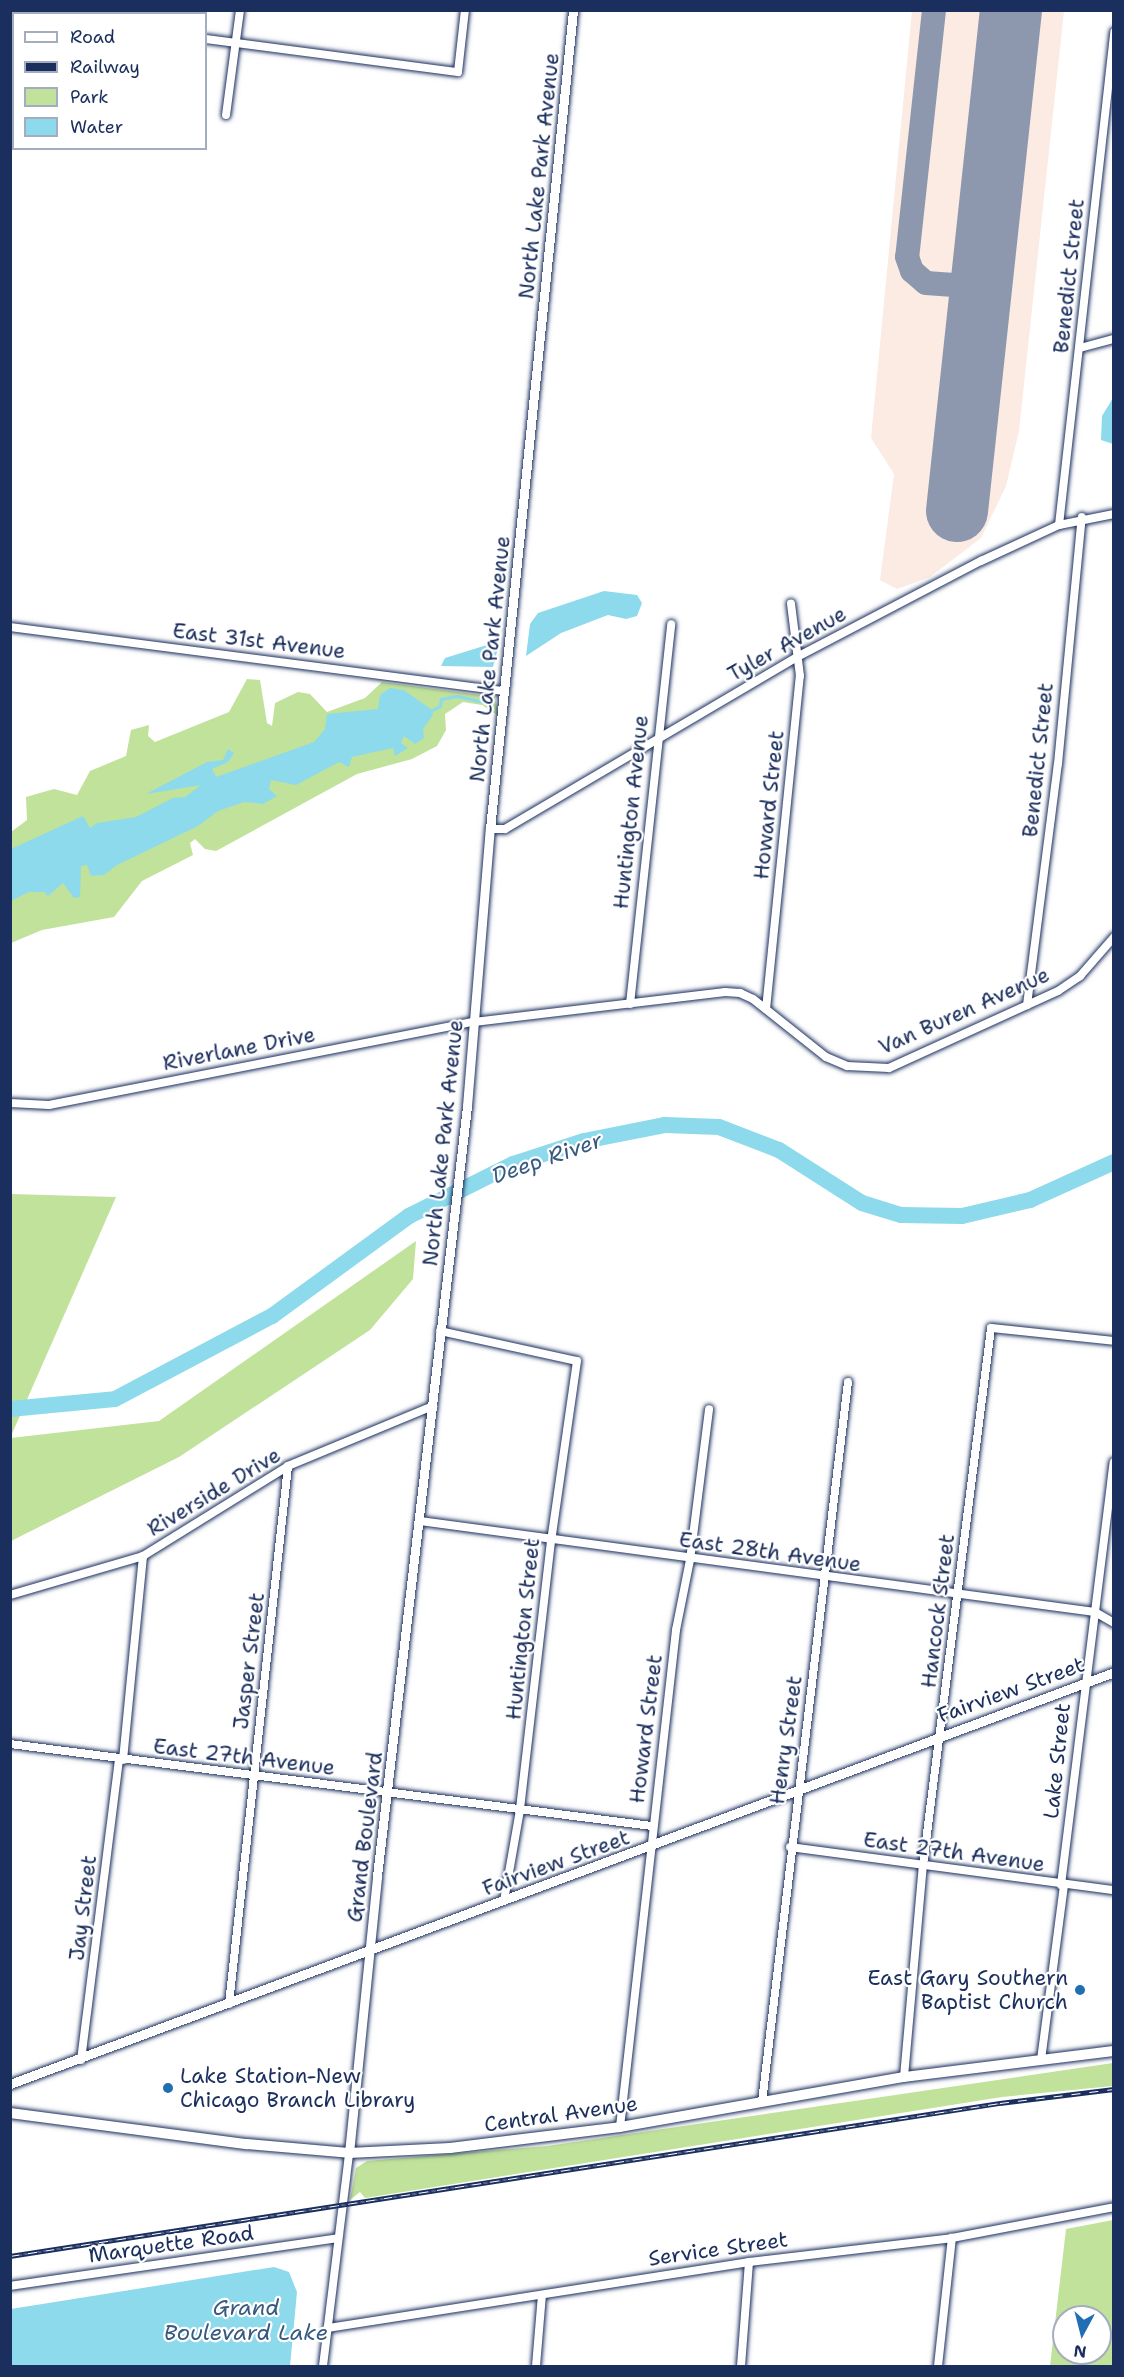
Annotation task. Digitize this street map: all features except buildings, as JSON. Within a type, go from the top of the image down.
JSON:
[{"type":"main road","name":"Central Avenue","points":[[10,2113],[247,2144],[349,2153],[450,2148],[620,2127],[904,2077],[1113,2051]]},
{"type":"street","points":[[226,115],[240,10]]},
{"type":"street","points":[[207,39],[458,72],[465,10]]},
{"type":"street","name":"North Lake Park Avenue","points":[[444,1312],[467,1106],[490,830],[573,10]]},
{"type":"street","name":"Benedict Street","points":[[1059,525],[1113,32]]},
{"type":"street","points":[[1080,348],[1113,339]]},
{"type":"street","name":"Tyler Avenue","points":[[490,830],[505,829],[656,737],[797,657],[1059,525],[1082,517],[1113,513]]},
{"type":"street","name":"Benedict Street","points":[[1027,1005],[1058,764],[1082,517]]},
{"type":"street","name":"Howard Street","points":[[766,1009],[800,676],[791,604]]},
{"type":"street","name":"Huntington Avenue","points":[[630,1004],[656,737],[671,624]]},
{"type":"street","name":"East 31st Avenue","points":[[10,627],[504,691]]},
{"type":"street","name":"Van Buren Avenue","points":[[474,1022],[725,992],[740,993],[766,1009],[826,1057],[867,1070],[889,1068],[1027,1005],[1080,976],[1113,938]]},
{"type":"street","name":"Riverlane Drive","points":[[10,1103],[49,1105],[474,1022]]},
{"type":"street","name":"Grand Boulevard","points":[[323,2367],[349,2153],[440,1331],[444,1312]]},
{"type":"street","name":"Hancock Street","points":[[904,2077],[923,1865],[991,1328],[1113,1341]]},
{"type":"street","name":"Huntington Street","points":[[440,1331],[577,1361],[551,1540],[520,1810],[504,1901]]},
{"type":"street","name":"Henry Street","points":[[762,2102],[790,1847],[826,1577],[848,1382]]},
{"type":"street","name":"Riverside Drive","points":[[10,1595],[143,1557],[288,1466],[433,1406]]},
{"type":"street","name":"Howard Street","points":[[620,2127],[652,1826],[676,1630],[690,1560],[709,1409]]},
{"type":"street","name":"Lake Street","points":[[1041,2060],[1063,1885],[1084,1683],[1113,1462]]},
{"type":"street","name":"Jasper Street","points":[[229,2004],[288,1466]]},
{"type":"street","name":"East 28th Avenue","points":[[420,1521],[690,1560],[1095,1612],[1113,1623]]},
{"type":"street","name":"Jay Street","points":[[81,2060],[121,1760],[143,1557]]},
{"type":"street","name":"Fairview Street","points":[[10,2084],[81,2060],[370,1949],[650,1848],[941,1735],[1113,1672]]},
{"type":"street","name":"East 27th Avenue","points":[[10,1744],[253,1777],[652,1826]]},
{"type":"street","name":"East 27th Avenue","points":[[790,1847],[1113,1890]]},
{"type":"street","name":"Service Street","points":[[328,2328],[749,2262],[952,2238],[1113,2207]]},
{"type":"street","name":"Marquette Road","points":[[10,2286],[338,2238]]},
{"type":"street","points":[[938,2367],[952,2238]]},
{"type":"street","points":[[741,2367],[749,2262]]},
{"type":"street","points":[[536,2367],[542,2295]]},
{"type":"shaded area","points":[[912,10],[1064,11],[1019,431],[1006,486],[981,538],[930,577],[897,589],[880,580],[894,474],[871,438]]},
{"type":"green space","points":[[247,679],[260,680],[267,723],[272,726],[275,703],[298,692],[310,694],[327,712],[365,698],[382,682],[495,697],[499,716],[482,705],[463,702],[445,714],[446,730],[437,746],[412,759],[357,774],[216,851],[205,849],[195,839],[190,843],[193,855],[142,881],[114,917],[42,930],[11,943],[11,832],[27,820],[26,797],[54,789],[77,795],[90,771],[126,756],[131,730],[149,725],[148,736],[155,742],[229,712]]},
{"type":"green space","points":[[10,1194],[116,1197],[11,1436]]},
{"type":"green space","points":[[416,1241],[413,1279],[370,1330],[179,1457],[11,1541],[11,1438],[159,1421]]},
{"type":"green space","points":[[1113,2063],[1113,2086],[1002,2097],[365,2198],[360,2192],[350,2200],[356,2168],[367,2161],[547,2146]]},
{"type":"green space","points":[[1113,2220],[1113,2366],[1050,2366],[1052,2349],[1052,2365],[1112,2365],[1112,2305],[1057,2305],[1066,2229]]},
{"type":"water","points":[[1113,398],[1114,444],[1101,440],[1102,416]]},
{"type":"water","points":[[604,591],[637,595],[642,603],[637,616],[626,619],[608,615],[561,633],[526,656],[530,624],[538,613]]},
{"type":"water","points":[[487,645],[498,648],[493,667],[441,666],[445,658]]},
{"type":"water","points":[[390,688],[404,690],[432,710],[433,715],[423,729],[424,738],[415,744],[404,736],[401,743],[408,748],[395,756],[393,748],[352,757],[349,767],[339,762],[296,785],[271,780],[269,789],[277,796],[263,804],[244,802],[218,811],[198,826],[117,865],[104,875],[91,876],[87,865],[81,866],[80,897],[74,898],[63,883],[48,896],[44,892],[29,892],[11,901],[11,849],[83,816],[90,828],[97,823],[136,817],[173,798],[185,797],[201,785],[146,794],[207,762],[223,760],[228,749],[234,753],[228,762],[212,769],[216,777],[314,742],[325,729],[327,714],[378,709],[380,695]]},
{"type":"water","name":"Grand Boulevard Lake","points":[[274,2267],[289,2272],[297,2292],[290,2366],[11,2366],[11,2309]]},
{"type":"waterway","points":[[432,710],[440,706],[441,699],[457,696],[492,704]]},
{"type":"waterway","name":"Deep River","points":[[10,1409],[115,1399],[272,1316],[409,1216],[513,1164],[584,1141],[665,1125],[719,1127],[779,1150],[862,1203],[901,1215],[962,1216],[1030,1200],[1114,1162]]},
{"type":"taxiway","points":[[934,10],[907,257],[912,271],[926,283],[982,287]]},
{"type":"runway","points":[[957,511],[1011,10]]},
{"type":"railway","points":[[10,2256],[1000,2103],[1114,2089]]},
{"type":"place","name":"East Gary Southern Baptist Church","points":[[1080,1990]]},
{"type":"place","name":"Lake Station-New Chicago Branch Library","points":[[168,2088]]}]
